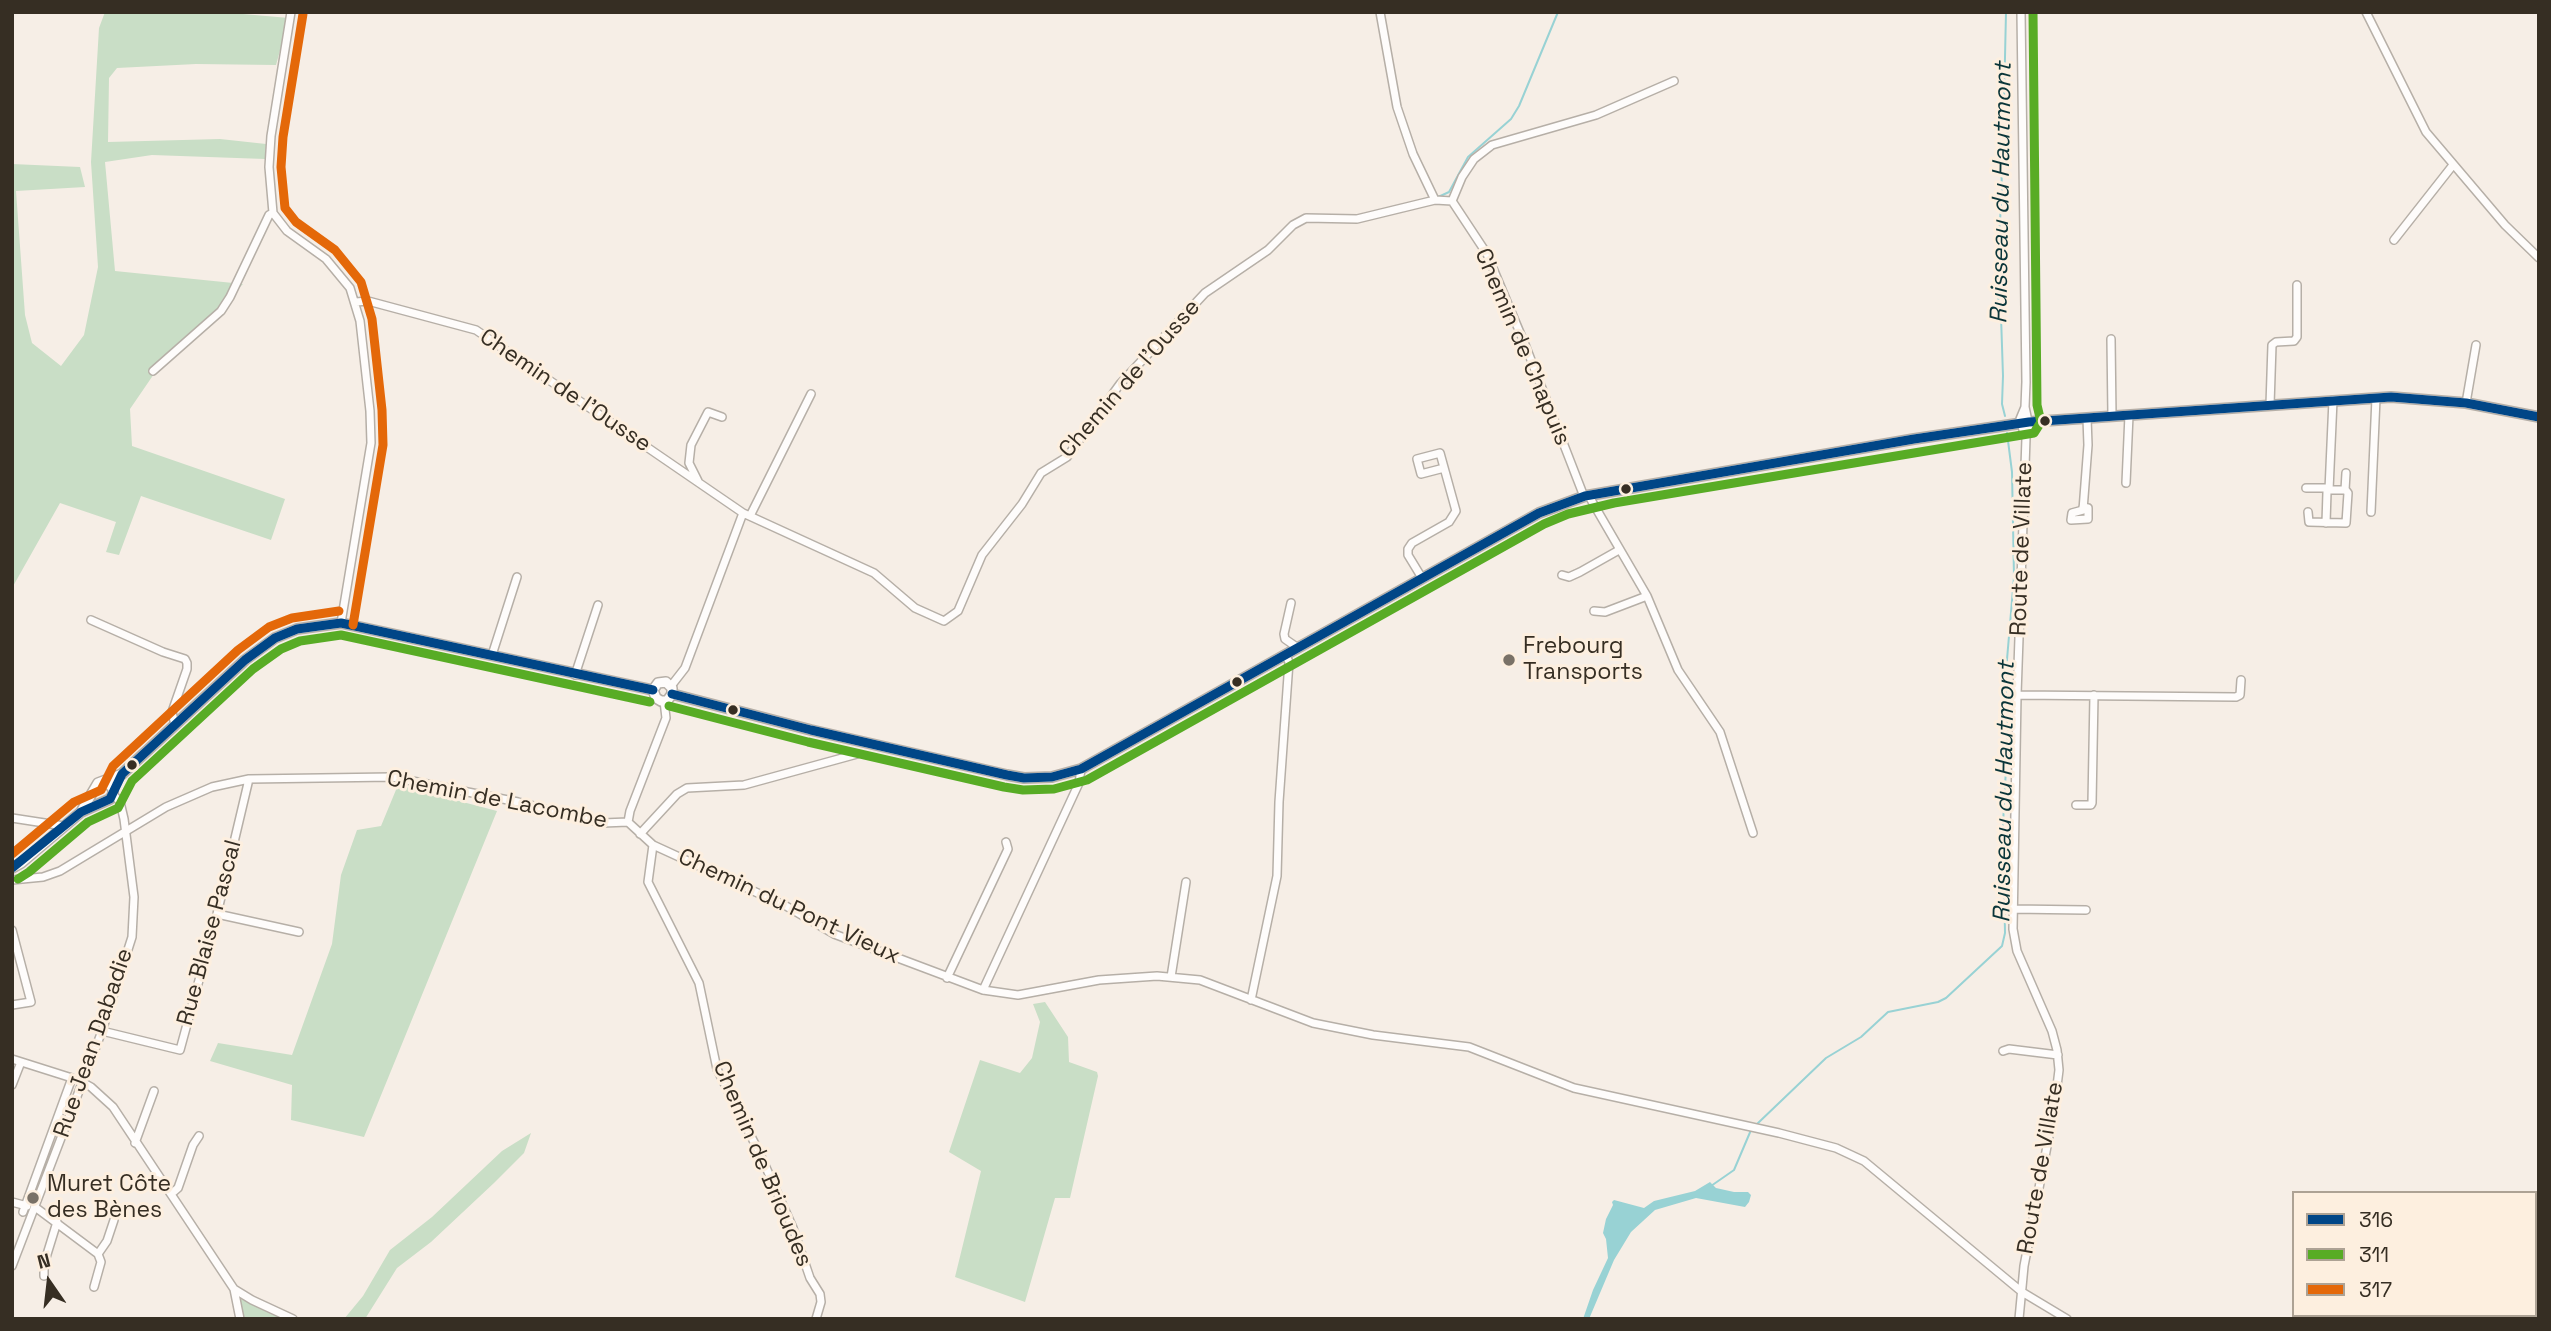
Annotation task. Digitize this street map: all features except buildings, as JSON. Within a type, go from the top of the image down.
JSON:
[{"type":"main road","points":[[672,690],[664,701],[656,698],[653,690],[655,685],[666,682],[672,690],[811,730],[1024,778],[1052,777],[1081,769],[1539,513],[1585,496],[2025,423],[2376,398],[2466,403],[2539,417]]},
{"type":"main road","points":[[12,868],[81,812],[109,797],[122,774],[246,660],[275,638],[296,629],[341,623],[653,690]]},
{"type":"main road","points":[[81,812],[96,786],[122,774]]},
{"type":"main road","points":[[105,782],[111,785],[109,797]]},
{"type":"main road","points":[[94,792],[96,798],[109,797]]},
{"type":"street","points":[[291,12],[268,167],[273,213],[287,230],[326,259],[348,285],[356,302],[365,351],[371,443],[341,623]]},
{"type":"street","points":[[1380,12],[1397,107],[1413,154],[1435,200]]},
{"type":"street","points":[[2021,12],[2025,423]]},
{"type":"street","points":[[2366,12],[2420,122],[2505,225],[2539,258]]},
{"type":"street","points":[[1451,201],[1474,159],[1492,145],[1596,115],[1674,81]]},
{"type":"street","points":[[2394,240],[2453,165]]},
{"type":"street","name":"Chemin de l'Ousse","points":[[348,285],[368,300],[476,330],[746,514],[874,573],[915,608],[944,621],[958,611],[982,555],[1041,473],[1067,457],[1120,384],[1205,293],[1268,250],[1293,225],[1306,218],[1357,219],[1435,200],[1451,201]]},
{"type":"street","name":"Chemin de Chapuis","points":[[1451,201],[1486,254],[1585,496],[1590,498],[1647,596],[1678,670],[1709,712],[1720,732],[1735,785],[1753,833]]},
{"type":"street","points":[[153,371],[220,311],[230,297],[269,215],[273,213]]},
{"type":"street","points":[[2270,405],[2272,345],[2276,342],[2294,341],[2297,337],[2297,285]]},
{"type":"street","name":"Chemin de l'Ousse","points":[[356,302],[368,300]]},
{"type":"street","points":[[2111,339],[2112,416]]},
{"type":"street","points":[[2466,403],[2476,345]]},
{"type":"street","points":[[672,690],[685,668],[746,514],[811,394]]},
{"type":"street","points":[[2371,512],[2376,398]]},
{"type":"street","points":[[2326,523],[2333,400]]},
{"type":"street","points":[[698,481],[689,463],[690,447],[708,412],[722,417]]},
{"type":"street","points":[[2126,483],[2129,415]]},
{"type":"street","points":[[2083,507],[2088,445],[2087,418]]},
{"type":"street","name":"Route de Villate","points":[[2019,1319],[2024,1266],[2054,1110],[2059,1070],[2052,1031],[2017,951],[2012,909],[2025,423]]},
{"type":"street","points":[[1422,578],[1408,555],[1408,549],[1412,543],[1449,523],[1456,511],[1444,468]]},
{"type":"street","points":[[2308,512],[2309,522],[2347,522],[2346,473]]},
{"type":"street","points":[[2306,488],[2345,489]]},
{"type":"street","points":[[1562,575],[1569,577],[1619,550]]},
{"type":"street","points":[[492,655],[517,577]]},
{"type":"street","points":[[1594,611],[1605,612],[1647,596]]},
{"type":"street","points":[[1291,603],[1283,634],[1285,639],[1298,649]]},
{"type":"street","points":[[575,675],[598,606]]},
{"type":"street","points":[[91,620],[185,659],[187,669],[172,712],[174,725]]},
{"type":"street","points":[[1251,1000],[1277,876],[1279,802],[1289,663],[1286,656]]},
{"type":"street","points":[[2017,695],[2236,697],[2240,695],[2241,680]]},
{"type":"street","points":[[2076,805],[2092,803],[2094,695]]},
{"type":"street","points":[[653,845],[628,822],[666,718],[664,701]]},
{"type":"street","points":[[640,834],[677,794],[687,788],[744,785],[858,754]]},
{"type":"street","points":[[983,990],[1079,783],[1081,769]]},
{"type":"street","name":"Chemin de Lacombe","points":[[12,880],[43,877],[60,872],[166,807],[212,787],[249,779],[392,777],[518,802],[603,823],[628,822]]},
{"type":"street","name":"Rue Blaise Pascal","points":[[102,1031],[180,1050],[217,914],[249,779]]},
{"type":"street","name":"Rue Jean Dabadie","points":[[12,1266],[102,1031],[132,937],[134,897],[126,833],[122,814],[109,797]]},
{"type":"street","points":[[12,818],[64,825]]},
{"type":"street","points":[[947,978],[1008,849],[1006,842]]},
{"type":"street","name":"Chemin du Pont Vieux","points":[[653,845],[786,906],[834,934],[983,990],[1017,995],[1099,980],[1171,977],[1200,980],[1313,1023],[1373,1035],[1469,1047],[1574,1088],[1836,1148],[1864,1161],[2022,1292]]},
{"type":"street","name":"Chemin de Brioudes","points":[[653,845],[648,882],[699,983],[717,1069],[760,1154],[793,1228],[810,1278],[820,1294],[821,1302],[816,1319]]},
{"type":"street","points":[[1171,977],[1186,883]]},
{"type":"street","points":[[2012,909],[2086,910]]},
{"type":"street","points":[[217,914],[299,932]]},
{"type":"street","points":[[12,930],[31,1002],[12,1005]]},
{"type":"street","points":[[2003,1051],[2009,1049],[2058,1055]]},
{"type":"street","points":[[12,1059],[72,1078],[24,1209]]},
{"type":"street","points":[[12,1085],[21,1062]]},
{"type":"street","points":[[82,1082],[113,1107],[234,1289],[240,1319]]},
{"type":"street","points":[[135,1143],[154,1091]]},
{"type":"street","points":[[171,1194],[178,1188],[193,1145],[199,1136]]},
{"type":"street","points":[[12,1202],[24,1209]]},
{"type":"street","points":[[12,1209],[33,1210],[57,1222],[98,1254],[101,1262],[94,1287]]},
{"type":"street","points":[[98,1254],[107,1241],[114,1220]]},
{"type":"street","points":[[44,1276],[44,1265],[57,1222]]},
{"type":"street","points":[[234,1289],[293,1319]]},
{"type":"street","points":[[2022,1292],[2067,1319]]},
{"type":"green space","points":[[105,12],[243,12],[289,18],[276,65],[196,64],[117,68],[109,78],[108,142],[220,139],[266,144],[265,159],[152,155],[105,162],[115,271],[243,284],[156,371],[130,409],[132,446],[285,499],[271,540],[141,496],[119,555],[106,552],[116,522],[60,503],[12,588],[12,164],[80,167],[85,187],[16,191],[25,315],[32,343],[61,366],[84,335],[98,267],[91,162],[99,28]]},
{"type":"green space","points":[[398,785],[497,811],[364,1137],[291,1120],[292,1085],[210,1061],[218,1043],[292,1055],[332,944],[341,875],[357,830],[381,826]]},
{"type":"green space","points":[[1045,1002],[1068,1037],[1069,1062],[1097,1072],[1098,1076],[1070,1198],[1055,1198],[1025,1302],[955,1277],[981,1171],[949,1152],[980,1060],[1020,1073],[1032,1058],[1040,1022],[1033,1004]]},
{"type":"green space","points":[[531,1133],[524,1153],[431,1242],[397,1268],[365,1319],[344,1319],[363,1296],[390,1250],[432,1217],[502,1151]]},
{"type":"green space","points":[[239,1298],[283,1319],[245,1319]]},
{"type":"water","points":[[1710,1182],[1716,1188],[1748,1192],[1751,1195],[1749,1202],[1745,1207],[1696,1198],[1655,1210],[1631,1232],[1614,1260],[1589,1319],[1583,1319],[1608,1258],[1603,1233],[1612,1202],[1614,1200],[1644,1208],[1654,1201],[1695,1191]]},
{"type":"waterway","points":[[1436,198],[1449,192],[1468,157],[1511,119],[1558,12]]},
{"type":"waterway","name":"Ruisseau du Hautmont","points":[[2005,416],[2002,404],[2001,316],[1996,287],[2001,162],[2008,138],[2004,102],[2006,12]]},
{"type":"waterway","name":"Ruisseau du Hautmont","points":[[1757,1124],[1826,1058],[1861,1037],[1888,1012],[1946,998],[2002,946],[2005,933],[2003,824],[2008,731],[2005,683],[2014,577],[2012,472],[2007,433]]},
{"type":"waterway","name":"Ruisseau du Hautmont","points":[[1711,1186],[1734,1170],[1751,1130]]},
{"type":"transit line","name":"311","points":[[669,706],[808,742],[1004,787],[1023,790],[1054,789],[1087,780],[1544,524],[1568,514],[1614,503],[2034,433],[2041,422],[2037,405],[2033,12]]},
{"type":"transit line","name":"317","points":[[303,14],[283,137],[281,167],[285,208],[296,222],[335,250],[361,282],[372,319],[382,410],[383,445],[353,625]]},
{"type":"transit line","name":"316","points":[[672,694],[811,730],[1007,775],[1024,778],[1052,777],[1081,769],[1539,513],[1585,496],[1914,439],[2029,422],[2391,397],[2466,403],[2539,417]]},
{"type":"transit line","name":"317","points":[[12,854],[74,802],[101,790],[113,766],[238,650],[269,627],[292,618],[339,611]]},
{"type":"transit line","name":"316","points":[[12,868],[81,812],[110,799],[122,774],[245,660],[275,638],[297,629],[341,623],[653,690]]},
{"type":"transit line","name":"311","points":[[18,879],[88,822],[118,808],[132,781],[253,669],[281,649],[300,641],[341,635],[650,702]]},
{"type":"place","name":"Frebourg Transports","points":[[1509,660]]},
{"type":"place","name":"Muret Côte des Bènes","points":[[33,1198]]}]
